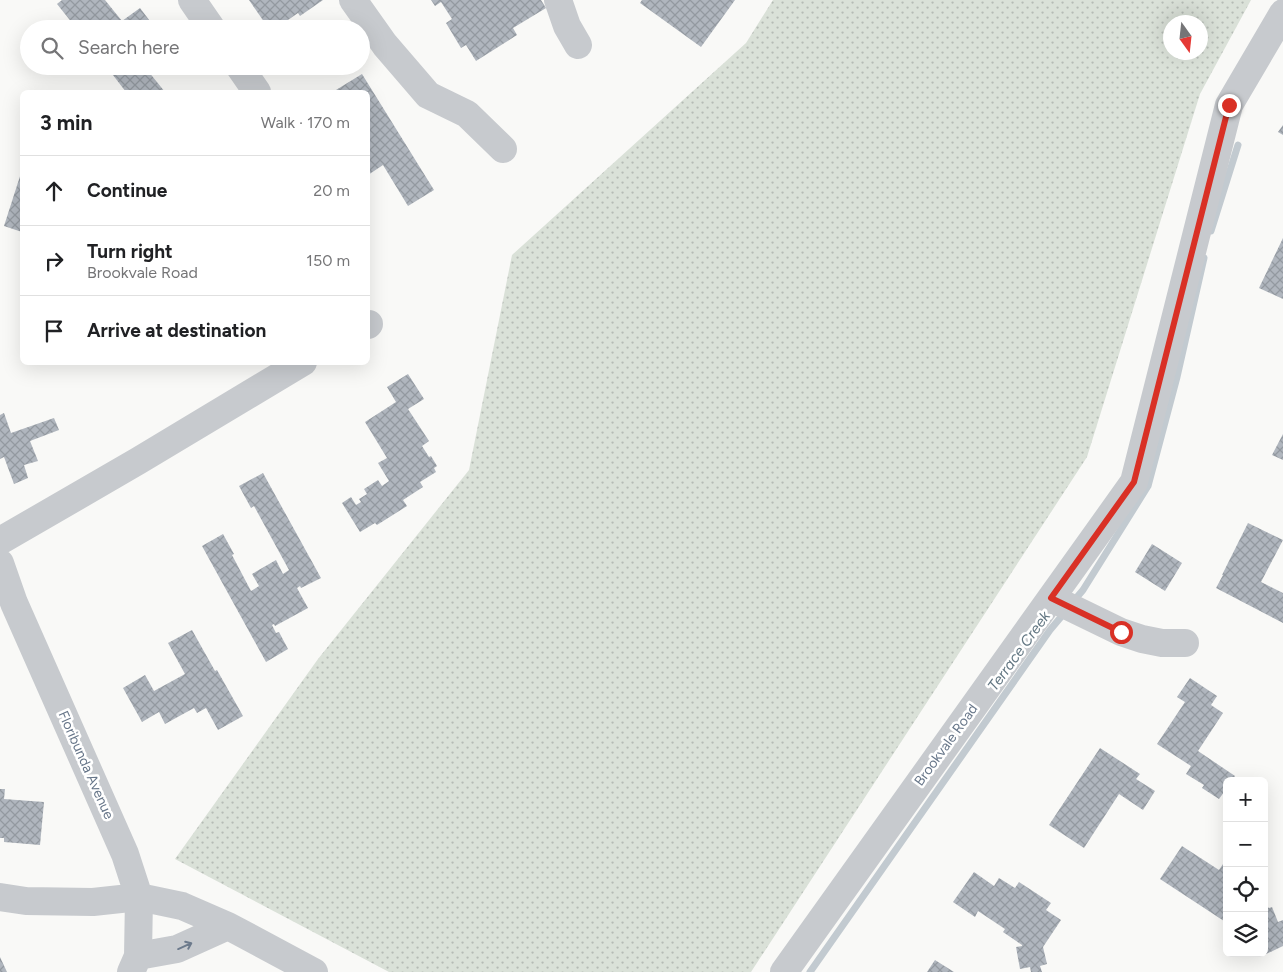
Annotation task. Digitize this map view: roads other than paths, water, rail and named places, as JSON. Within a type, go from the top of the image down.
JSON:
[{"type":"street","points":[[192,0],[206,20]]},
{"type":"street","points":[[353,0],[367,20]]},
{"type":"street","points":[[558,0],[566,26],[578,45]]},
{"type":"street","name":"Brookvale Road","points":[[784,972],[1053,599],[1134,482],[1229,105],[1283,13]]},
{"type":"street","points":[[370,24],[385,45],[428,95],[467,114],[503,149]]},
{"type":"street","points":[[245,75],[256,90]]},
{"type":"street","points":[[0,541],[298,365]]},
{"type":"street","name":"Floribunda Avenue","points":[[0,563],[14,603],[125,854],[139,897],[135,964]]},
{"type":"street","points":[[1053,599],[1121,632],[1162,643],[1185,643]]},
{"type":"street","points":[[0,897],[26,901],[93,902],[139,897],[182,906],[228,926],[314,972]]},
{"type":"street","points":[[135,964],[176,950],[228,926]]},
{"type":"waterway","name":"Terrace Creek","points":[[1211,231],[1238,145]]},
{"type":"waterway","name":"Terrace Creek","points":[[1072,603],[1083,590],[1148,486],[1177,377],[1204,258]]},
{"type":"waterway","name":"Terrace Creek","points":[[810,972],[1050,630],[1066,611]]}]
